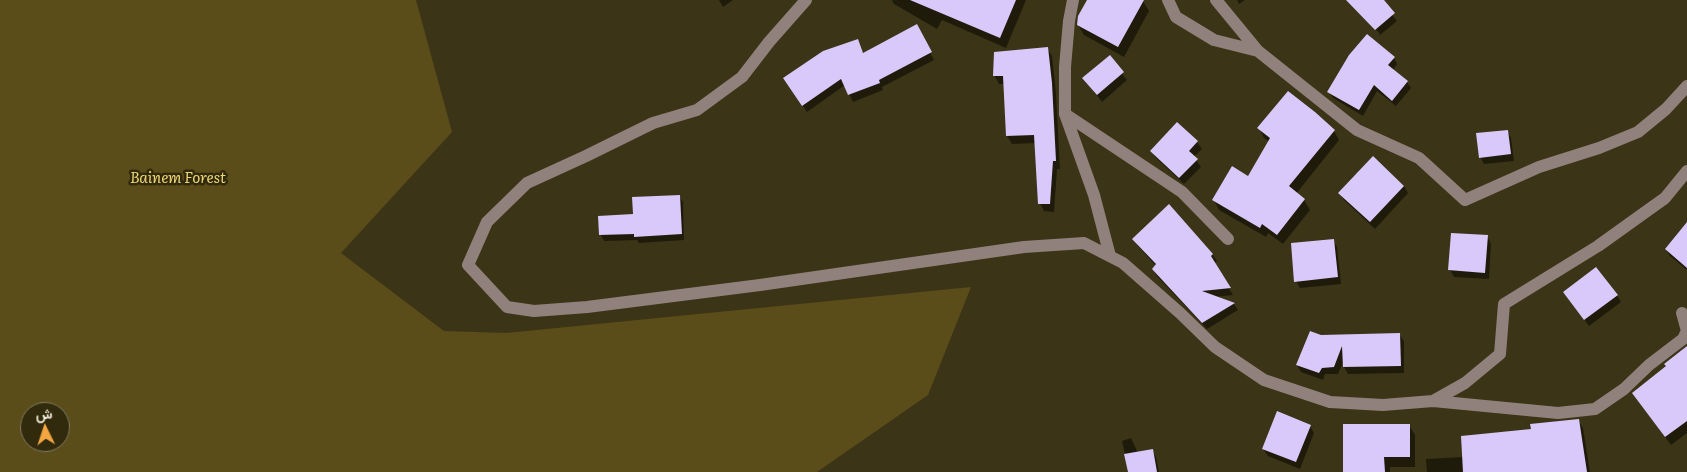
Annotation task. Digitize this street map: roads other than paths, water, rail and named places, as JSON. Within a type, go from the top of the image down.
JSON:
[{"type":"street","points":[[806,0],[742,77],[697,110],[653,123],[527,183],[487,222],[468,265],[507,306],[534,311],[587,308],[1024,247],[1084,243],[1122,264],[1180,313],[1215,347],[1264,380],[1330,402],[1383,405],[1433,402],[1558,413],[1595,409],[1624,388],[1649,365],[1683,339],[1687,331],[1682,313]]},
{"type":"street","points":[[1073,0],[1069,21],[1065,114],[1094,195],[1110,256]]},
{"type":"street","points":[[1168,0],[1176,17],[1214,40],[1258,51]]},
{"type":"street","points":[[1216,0],[1258,51],[1357,130],[1419,158],[1465,200],[1539,167],[1599,148],[1638,132],[1666,109],[1687,86]]},
{"type":"street","points":[[1065,114],[1182,192],[1228,239]]},
{"type":"street","points":[[1433,402],[1465,382],[1500,354],[1504,304],[1598,246],[1665,198],[1687,171]]},
{"type":"park label","name":"Bainem Forest","points":[[178,179]]}]
